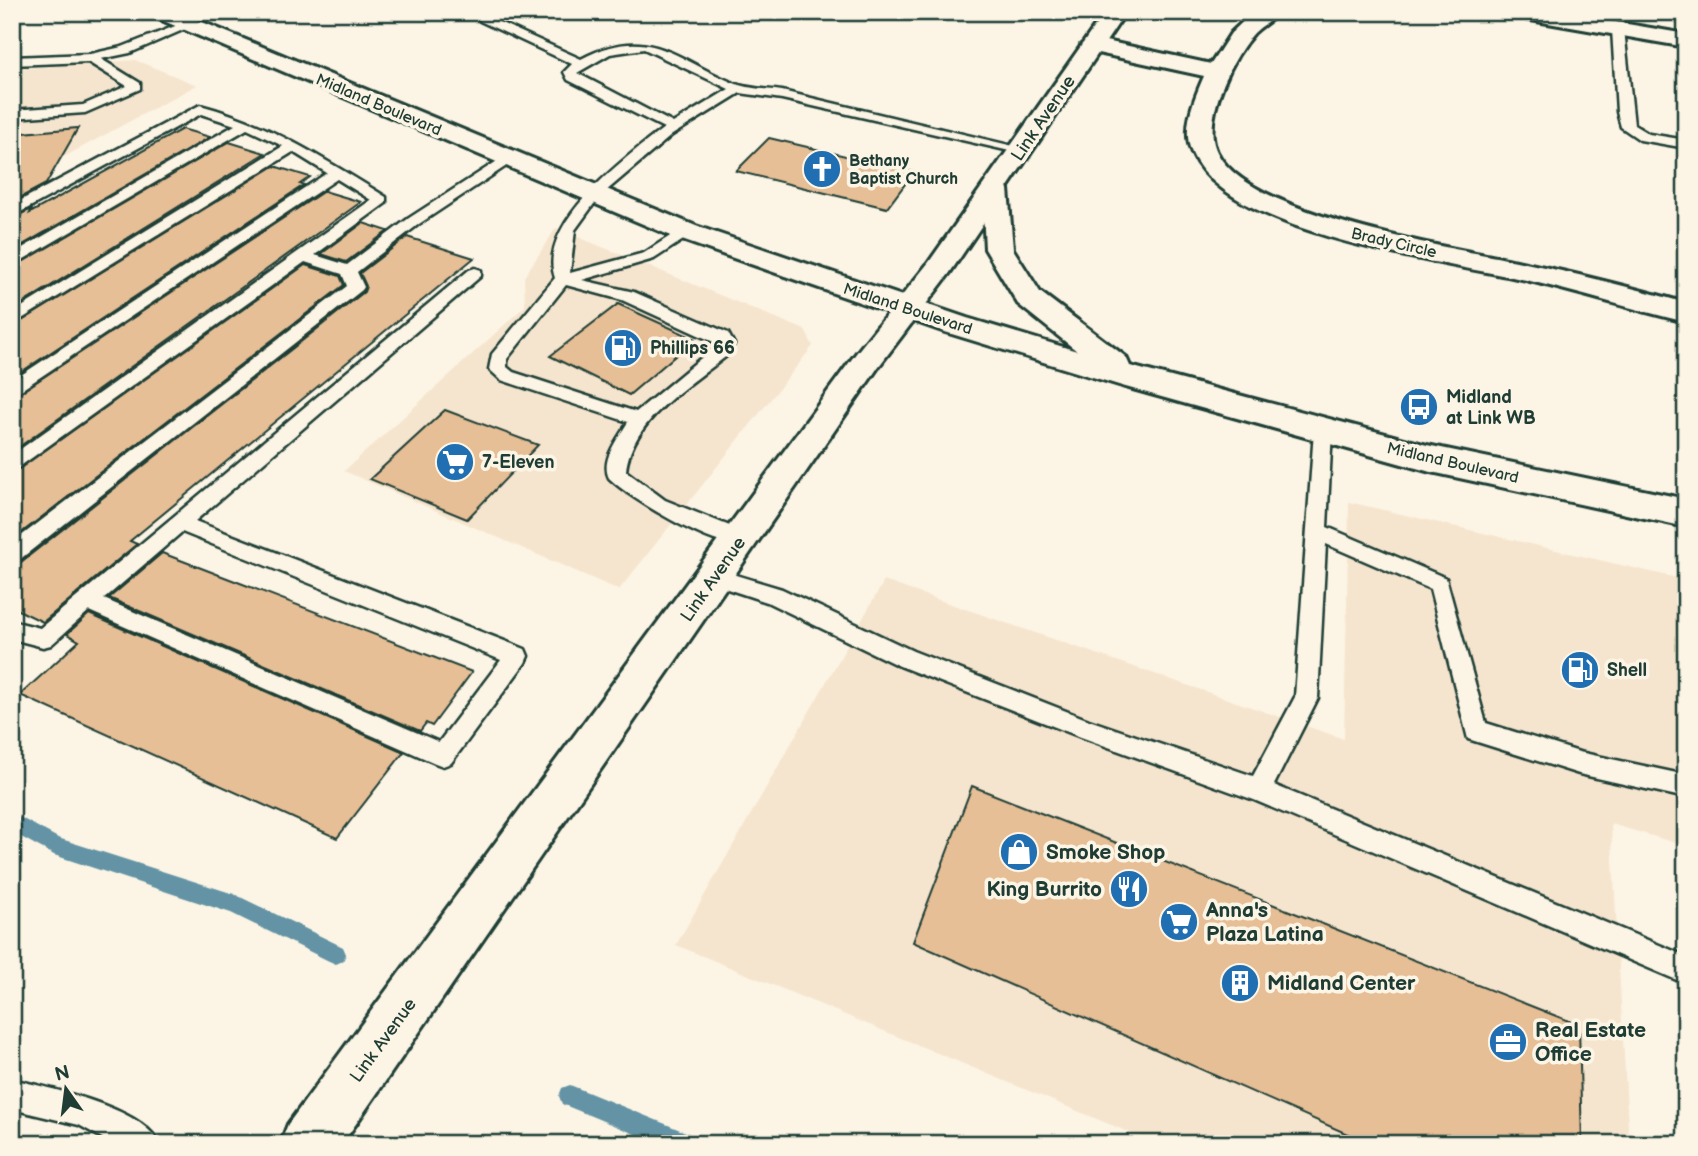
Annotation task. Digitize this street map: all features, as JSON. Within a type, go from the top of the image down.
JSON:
[{"type":"street","name":"Midland Boulevard","points":[[159,12],[686,232],[906,308],[1133,378],[1427,458],[1686,513]]},
{"type":"street","name":"Brady Circle","points":[[1268,12],[1254,19],[1216,72],[1198,130],[1203,149],[1216,170],[1239,188],[1268,204],[1328,227],[1597,288],[1686,313]]},
{"type":"street","points":[[1519,12],[1686,42]]},
{"type":"street","name":"Link Avenue","points":[[308,1144],[906,308],[939,268],[1023,150],[1112,13]]},
{"type":"street","points":[[1092,44],[1216,72]]},
{"type":"street","points":[[995,189],[999,249],[1028,298],[1133,378]]},
{"type":"lane","points":[[484,19],[582,64]]},
{"type":"lane","points":[[12,61],[90,58],[126,50],[188,24]]},
{"type":"lane","points":[[1618,29],[1624,111],[1628,127],[1645,137],[1686,144]]},
{"type":"lane","points":[[673,128],[572,77],[570,72],[621,46],[646,46],[738,89],[782,95],[1023,150]]},
{"type":"lane","points":[[12,114],[85,109],[136,86],[90,58]]},
{"type":"lane","points":[[564,280],[560,269],[567,233],[594,194],[673,128],[738,89]]},
{"type":"lane","points":[[12,211],[200,109],[246,124],[293,146],[381,200],[12,465]]},
{"type":"lane","points":[[12,261],[246,124]]},
{"type":"lane","points":[[12,320],[293,146]]},
{"type":"lane","points":[[349,271],[414,221],[510,159]]},
{"type":"lane","points":[[12,390],[337,173]]},
{"type":"lane","points":[[639,419],[507,376],[498,369],[498,358],[564,280],[649,256],[686,232]]},
{"type":"lane","points":[[12,554],[356,287],[349,271],[303,257]]},
{"type":"lane","points":[[12,629],[43,638],[475,273]]},
{"type":"lane","points":[[564,280],[628,296],[722,337],[726,344],[723,350],[639,419],[618,456],[616,473],[629,487],[675,512],[740,539]]},
{"type":"lane","points":[[1259,790],[1306,698],[1323,430]]},
{"type":"lane","points":[[87,601],[443,755],[517,656],[179,523]]},
{"type":"lane","points":[[1318,532],[1439,584],[1476,731],[1579,763],[1686,787]]},
{"type":"lane","points":[[716,577],[774,596],[905,657],[1048,714],[1259,790],[1686,970]]},
{"type":"lane","points":[[12,1094],[84,1111],[144,1144]]},
{"type":"shaded area","points":[[135,60],[197,85],[38,171],[12,173],[12,69]]},
{"type":"shaded area","points":[[556,228],[805,330],[813,346],[619,590],[344,471],[525,306],[524,277]]},
{"type":"shaded area","points":[[1349,502],[1686,580],[1686,846],[1611,824],[1629,1144],[1157,1144],[676,945],[884,581],[1344,739]]},
{"type":"building","points":[[78,128],[46,184],[12,202],[12,134]]},
{"type":"building","points":[[182,129],[210,137],[12,251],[12,218],[32,209],[30,213]]},
{"type":"building","points":[[769,138],[914,172],[887,208],[736,171]]},
{"type":"building","points":[[229,142],[265,153],[12,310],[12,268]]},
{"type":"building","points":[[274,166],[310,177],[300,184],[304,185],[12,378],[12,327]]},
{"type":"building","points":[[324,191],[361,202],[12,452],[12,398]]},
{"type":"building","points":[[363,223],[388,231],[346,262],[321,254]]},
{"type":"building","points":[[407,237],[474,258],[130,541],[137,544],[43,622],[12,607],[12,564],[21,562],[364,292],[366,286],[360,273]]},
{"type":"building","points":[[305,265],[340,276],[344,285],[12,540],[12,474]]},
{"type":"building","name":"Phillips 66","points":[[618,304],[695,339],[629,395],[550,356]]},
{"type":"building","name":"7-Eleven","points":[[445,410],[538,445],[467,519],[370,479]]},
{"type":"building","points":[[162,553],[472,672],[432,726],[426,723],[420,731],[109,598]]},
{"type":"building","points":[[89,614],[404,752],[337,838],[20,695],[79,641],[67,634]]},
{"type":"building","name":"Midland Center","points":[[972,786],[1579,1025],[1582,1144],[1370,1144],[913,942]]},
{"type":"waterway","points":[[12,822],[54,846],[234,904],[336,954]]},
{"type":"waterway","points":[[570,1096],[687,1144]]},
{"type":"place","name":"Bethany Baptist Church","points":[[822,169]]},
{"type":"place","name":"Phillips 66","points":[[623,348]]},
{"type":"place","name":"Midland at Link WB","points":[[1419,407]]},
{"type":"place","name":"7-Eleven","points":[[455,462]]},
{"type":"place","name":"Shell","points":[[1580,670]]},
{"type":"place","name":"Smoke Shop","points":[[1019,852]]},
{"type":"place","name":"King Burrito","points":[[1129,889]]},
{"type":"place","name":"Anna's Plaza Latina","points":[[1179,922]]},
{"type":"place","name":"Midland Center","points":[[1240,983]]},
{"type":"place","name":"Real Estate Office","points":[[1508,1042]]}]
